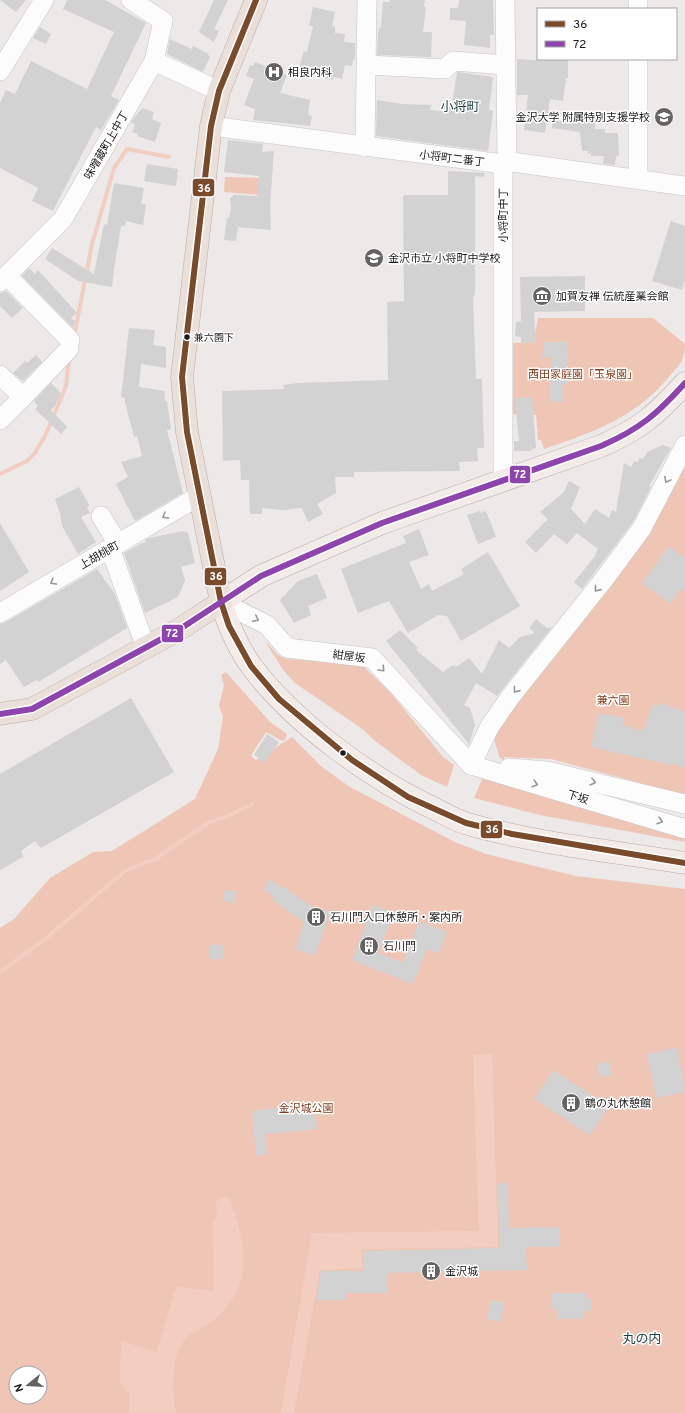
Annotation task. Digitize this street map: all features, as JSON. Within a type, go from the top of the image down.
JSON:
[{"type":"highway","points":[[0,714],[32,709],[180,629],[221,602],[187,432],[182,377],[211,126],[219,91],[256,0]]},
{"type":"main road","points":[[685,383],[656,414],[629,434],[601,446],[503,479],[382,523],[261,576],[221,602],[229,626],[251,666],[279,699],[352,760],[408,796],[466,823],[512,834],[685,863]]},
{"type":"street","points":[[0,71],[44,0]]},
{"type":"street","name":"味噌蔵町上中丁","points":[[3,279],[63,219],[154,61],[163,21],[131,0]]},
{"type":"street","points":[[365,147],[367,0]]},
{"type":"street","name":"小将町中丁","points":[[503,479],[503,164],[507,156],[505,0]]},
{"type":"street","points":[[638,60],[638,178]]},
{"type":"street","points":[[154,61],[219,91]]},
{"type":"street","points":[[367,65],[445,69],[453,61],[506,65]]},
{"type":"street","name":"小将町二番丁","points":[[211,126],[503,164],[512,162],[638,178],[685,186]]},
{"type":"street","points":[[0,420],[69,344],[3,279]]},
{"type":"street","points":[[0,375],[22,397]]},
{"type":"street","points":[[685,445],[642,528],[606,578],[511,696],[490,726],[471,765],[547,771],[685,804]]},
{"type":"street","name":"上胡桃町","points":[[0,613],[199,496]]},
{"type":"street","points":[[101,516],[114,546],[146,648]]},
{"type":"street","name":"紺屋坂","points":[[221,602],[267,625],[287,648],[372,658],[471,765]]},
{"type":"street","name":"下坂","points":[[471,765],[685,829]]},
{"type":"green space","points":[[225,177],[262,178],[261,195],[224,192]]},
{"type":"green space","name":"西田家庭園「玉泉園」","points":[[538,318],[653,318],[685,344],[683,359],[655,392],[626,414],[596,430],[544,449],[541,440],[538,440],[536,415],[511,414],[512,343],[536,342],[535,333]]},
{"type":"green space","name":"兼六園","points":[[685,459],[685,795],[551,759],[504,757],[504,760],[500,758],[495,743],[495,735],[513,708],[600,597]]},
{"type":"green space","points":[[266,643],[278,655],[286,659],[361,664],[390,692],[443,757],[454,765],[447,787],[421,775],[375,741],[364,730],[295,683],[284,671]]},
{"type":"green space","name":"金沢城公園","points":[[226,672],[270,722],[287,734],[285,740],[282,741],[266,732],[252,754],[252,757],[256,760],[292,737],[322,767],[350,787],[455,842],[486,854],[576,876],[685,889],[685,1413],[0,1413],[0,928],[14,919],[50,878],[93,852],[112,851],[195,799],[218,749],[223,717],[219,706],[224,685],[221,675]]},
{"type":"green space","points":[[483,777],[685,833],[685,842],[540,815],[474,798]]},
{"type":"shaded area","points":[[492,1054],[498,1247],[362,1249],[362,1268],[320,1270],[294,1413],[281,1413],[312,1233],[479,1231],[473,1055]]},
{"type":"shaded area","points":[[225,1196],[230,1199],[243,1247],[244,1262],[242,1277],[237,1291],[228,1305],[215,1319],[186,1338],[179,1349],[174,1367],[173,1387],[176,1413],[129,1413],[129,1394],[120,1381],[121,1341],[157,1352],[176,1287],[214,1291],[213,1220],[217,1219],[216,1202]]},
{"type":"building","points":[[0,0],[26,0],[16,12]]},
{"type":"building","points":[[67,0],[105,0],[146,23],[111,96],[119,100],[101,130],[96,127],[53,211],[32,201],[38,188],[0,168],[0,103],[6,90],[15,94],[31,61],[87,89],[114,32],[63,9]]},
{"type":"building","points":[[214,0],[228,0],[214,29],[219,31],[214,42],[199,32]]},
{"type":"building","points":[[390,0],[425,0],[424,7],[426,7],[423,32],[432,32],[431,57],[377,55],[383,2],[390,2]]},
{"type":"building","points":[[459,0],[493,0],[494,35],[490,35],[490,48],[464,45],[466,21],[450,20],[450,8],[458,8]]},
{"type":"building","points":[[313,7],[335,12],[332,26],[335,27],[335,33],[345,34],[344,42],[355,43],[355,60],[353,59],[352,66],[345,65],[342,79],[333,77],[333,80],[298,72],[304,51],[307,52],[313,26],[309,26]]},
{"type":"building","points":[[40,27],[51,34],[46,44],[33,38]]},
{"type":"building","points":[[170,39],[192,49],[193,46],[209,54],[208,56],[210,57],[203,72],[167,54]]},
{"type":"building","points":[[517,59],[545,61],[568,60],[568,78],[566,78],[563,101],[550,99],[545,133],[524,130],[528,95],[517,95]]},
{"type":"building","points":[[255,62],[287,75],[280,93],[310,100],[308,115],[312,116],[310,126],[253,120],[255,109],[244,105],[254,79],[246,76],[250,65],[253,66]]},
{"type":"building","points":[[457,72],[493,77],[489,110],[493,111],[488,151],[376,136],[377,100],[402,104],[431,105],[430,110],[443,111],[444,104],[452,105]]},
{"type":"building","points":[[142,108],[154,112],[152,119],[161,123],[155,142],[137,136],[138,134],[132,132],[135,125],[131,122]]},
{"type":"building","points":[[552,121],[595,121],[595,129],[605,129],[605,133],[618,133],[619,156],[616,156],[615,165],[603,164],[604,156],[591,156],[591,153],[588,154],[588,151],[582,151],[580,132],[552,128]]},
{"type":"building","points":[[228,140],[263,144],[262,152],[274,151],[270,205],[271,230],[238,227],[236,241],[224,240],[227,218],[229,218],[231,209],[230,198],[233,197],[233,195],[257,196],[259,176],[224,172]]},
{"type":"building","points":[[147,164],[178,169],[176,186],[144,181]]},
{"type":"building","points":[[448,171],[485,173],[484,177],[475,176],[475,294],[473,297],[476,379],[482,379],[484,448],[477,448],[478,461],[459,462],[460,471],[354,472],[354,477],[335,477],[336,493],[317,504],[323,514],[308,522],[302,508],[284,510],[262,508],[262,514],[250,514],[249,480],[241,480],[240,460],[223,461],[222,391],[284,389],[283,385],[298,383],[388,380],[387,302],[404,301],[403,197],[405,195],[448,195]]},
{"type":"building","points":[[114,183],[144,188],[141,204],[146,204],[143,225],[126,221],[125,226],[121,226],[112,287],[78,281],[45,259],[52,248],[94,274],[104,224],[107,225]]},
{"type":"building","points":[[671,221],[685,226],[685,280],[682,290],[652,281]]},
{"type":"building","points":[[29,268],[35,274],[38,270],[77,313],[71,318],[75,321],[73,328],[22,276]]},
{"type":"building","points":[[585,276],[585,311],[534,312],[536,342],[521,343],[521,337],[515,336],[516,322],[521,321],[520,277]]},
{"type":"building","points":[[6,291],[23,308],[12,318],[0,306],[0,293]]},
{"type":"building","points":[[129,328],[155,330],[153,345],[166,347],[166,368],[141,364],[139,387],[165,391],[165,401],[167,401],[171,429],[167,430],[183,493],[135,521],[116,484],[128,477],[121,462],[142,456],[137,436],[134,437],[124,398],[121,397]]},
{"type":"building","points":[[544,342],[567,342],[568,384],[564,384],[564,402],[550,401],[551,357],[542,358]]},
{"type":"building","points":[[36,355],[42,362],[23,381],[13,373],[25,361],[27,363]]},
{"type":"building","points":[[51,383],[61,393],[55,406],[51,410],[67,427],[61,434],[35,409],[38,406],[34,401]]},
{"type":"building","points":[[532,397],[536,448],[532,449],[531,451],[514,451],[514,441],[519,441],[515,398]]},
{"type":"building","points":[[663,445],[671,448],[649,486],[651,487],[633,522],[582,589],[574,582],[596,555],[595,554],[598,549],[577,533],[567,544],[554,534],[536,553],[525,542],[548,519],[540,512],[564,492],[569,481],[580,487],[571,509],[585,524],[595,509],[609,518],[612,510],[616,512],[624,463],[631,467],[634,461],[638,462],[639,458],[643,459],[647,452]]},
{"type":"building","points":[[79,487],[89,505],[87,507],[90,513],[81,517],[96,542],[78,554],[62,526],[60,513],[55,499]]},
{"type":"building","points":[[480,511],[480,513],[486,511],[496,537],[478,544],[467,515]]},
{"type":"building","points":[[0,523],[29,572],[0,591]]},
{"type":"building","points":[[419,529],[429,555],[409,562],[421,589],[429,584],[432,591],[464,574],[461,569],[488,552],[520,606],[461,641],[447,616],[438,615],[408,633],[389,601],[358,613],[341,569],[406,543],[403,536]]},
{"type":"building","points":[[183,531],[188,533],[195,563],[181,567],[185,580],[178,597],[145,613],[124,553],[146,542],[145,540],[149,538]]},
{"type":"building","points":[[669,546],[685,559],[685,590],[681,589],[670,604],[642,583]]},
{"type":"building","points":[[97,569],[115,594],[127,628],[38,682],[37,680],[24,687],[6,660],[0,664],[0,624],[6,622]]},
{"type":"building","points":[[317,574],[327,598],[308,606],[311,615],[294,623],[280,600],[298,581]]},
{"type":"building","points":[[536,619],[547,628],[552,627],[497,696],[476,683],[464,705],[470,708],[475,725],[469,744],[386,641],[400,630],[418,648],[416,650],[443,672],[453,665],[456,667],[469,658],[482,674],[499,640],[509,648],[520,637],[535,633],[529,628]]},
{"type":"building","points":[[131,698],[174,772],[41,848],[35,841],[21,851],[23,857],[0,870],[0,774]]},
{"type":"building","points":[[661,703],[685,712],[685,768],[672,763],[671,765],[591,747],[599,713],[624,718],[622,725],[643,731],[653,704],[659,706]]},
{"type":"building","points":[[267,734],[279,742],[265,763],[254,755]]},
{"type":"building","name":"石川門入口休憩所・案内所","points":[[270,879],[283,889],[284,887],[308,904],[330,912],[315,956],[295,949],[304,922],[272,900],[274,897],[263,889]]},
{"type":"building","points":[[225,889],[237,892],[233,903],[222,900]]},
{"type":"building","name":"石川門","points":[[373,905],[394,913],[378,953],[403,963],[419,921],[447,932],[439,953],[427,949],[413,984],[352,960]]},
{"type":"building","points":[[210,945],[223,945],[223,959],[210,959]]},
{"type":"building","points":[[677,1048],[685,1092],[656,1098],[647,1054]]},
{"type":"building","points":[[610,1062],[611,1076],[599,1077],[598,1063]]},
{"type":"building","name":"鶴の丸休憩館","points":[[553,1070],[609,1106],[590,1135],[534,1099]]},
{"type":"building","points":[[315,1104],[317,1129],[265,1134],[267,1154],[256,1156],[252,1111]]},
{"type":"building","name":"金沢城","points":[[498,1183],[508,1183],[509,1228],[560,1227],[560,1247],[526,1247],[527,1270],[387,1273],[388,1293],[347,1293],[346,1300],[316,1300],[321,1271],[363,1271],[363,1251],[499,1248]]},
{"type":"building","points":[[551,1293],[587,1293],[586,1298],[591,1299],[591,1311],[583,1311],[583,1319],[557,1319],[557,1309],[551,1309]]},
{"type":"building","points":[[491,1300],[504,1303],[500,1322],[487,1319]]},
{"type":"waterway","points":[[74,337],[92,244],[114,168],[127,149],[169,157]]},
{"type":"waterway","points":[[0,474],[27,461],[35,453],[46,434],[66,386],[69,359]]},
{"type":"waterway","points":[[0,972],[44,940],[125,871],[155,859],[208,823],[228,816],[252,804]]},
{"type":"transit line","name":"36","points":[[256,0],[219,91],[211,126],[182,377],[187,432],[221,602],[229,626],[251,666],[279,699],[352,760],[408,797],[466,823],[512,834],[685,863]]},
{"type":"transit line","name":"72","points":[[0,714],[32,709],[180,629],[261,576],[382,523],[615,440],[647,420],[666,404],[685,383]]},
{"type":"place","name":"相良内科","points":[[274,72]]},
{"type":"place","name":"金沢大学 附属特別支援学校","points":[[664,117]]},
{"type":"place","name":"金沢市立 小将町中学校","points":[[374,258]]},
{"type":"place","name":"加賀友禅 伝統産業会館","points":[[542,296]]},
{"type":"place","name":"兼六園下","points":[[187,337]]},
{"type":"place","name":"石川門入口休憩所・案内所","points":[[316,917]]},
{"type":"place","name":"石川門","points":[[369,946]]},
{"type":"place","name":"鶴の丸休憩館","points":[[571,1103]]},
{"type":"place","name":"金沢城","points":[[431,1271]]},
{"type":"district","name":"小将町","points":[[460,106]]},
{"type":"district","name":"丸の内","points":[[642,1338]]}]
